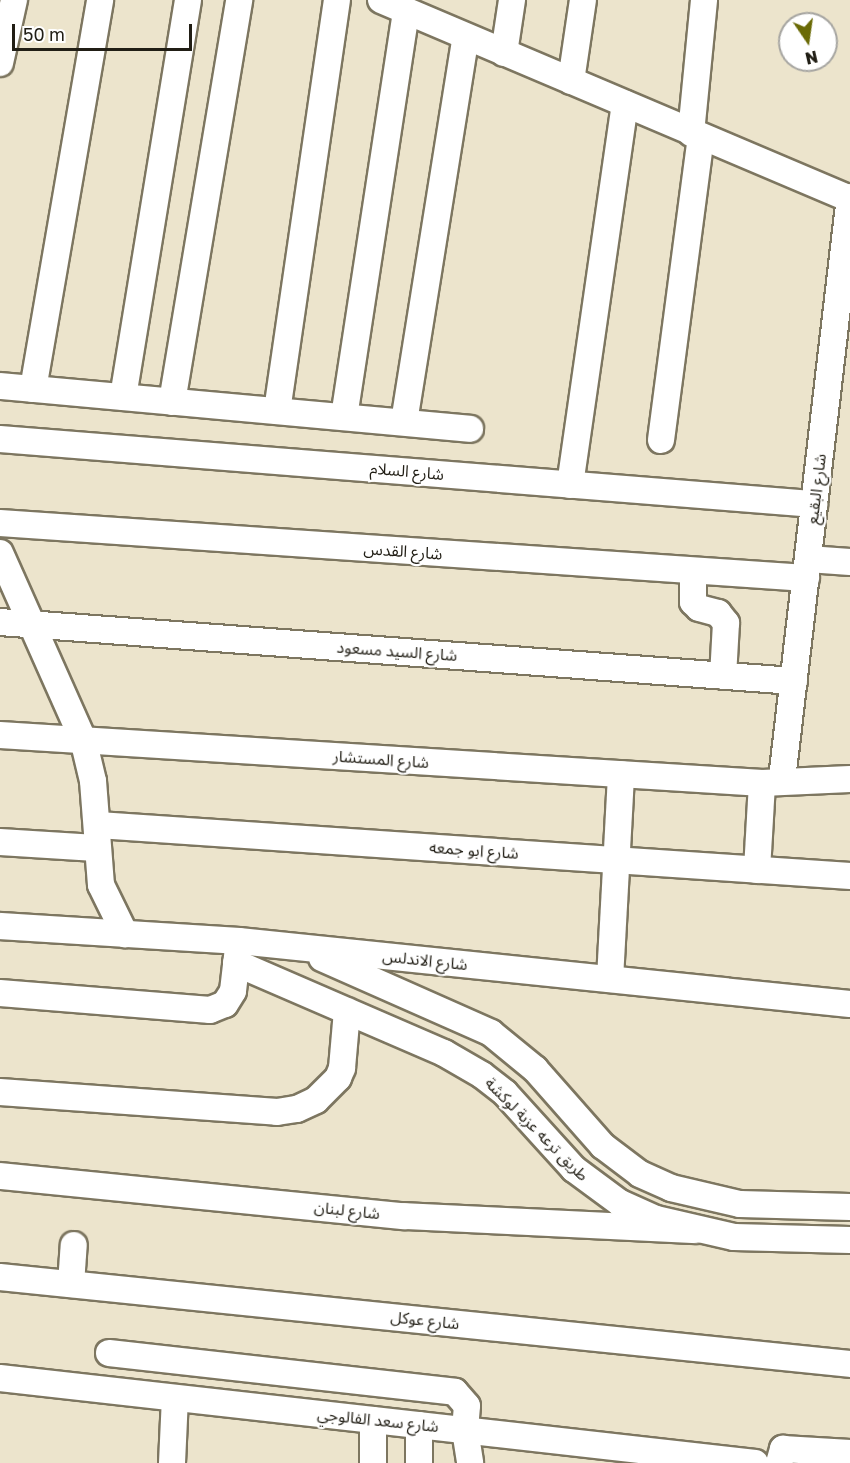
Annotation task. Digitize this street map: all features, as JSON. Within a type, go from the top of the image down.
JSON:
[{"type":"street","points":[[0,63],[14,0]]},
{"type":"street","points":[[33,389],[100,0]]},
{"type":"street","points":[[123,397],[188,0]]},
{"type":"street","points":[[172,402],[239,0]]},
{"type":"street","points":[[277,411],[337,0]]},
{"type":"street","points":[[381,0],[696,135],[850,198]]},
{"type":"street","points":[[504,53],[512,0]]},
{"type":"street","points":[[570,81],[583,0]]},
{"type":"street","points":[[661,440],[696,135],[704,0]]},
{"type":"street","points":[[344,417],[406,11]]},
{"type":"street","points":[[404,422],[466,37]]},
{"type":"street","points":[[570,485],[624,104]]},
{"type":"street","name":"شارع البقيع","points":[[757,870],[772,781],[794,681],[850,198]]},
{"type":"street","points":[[0,386],[470,429]]},
{"type":"street","name":"شارع السلام","points":[[0,438],[814,504]]},
{"type":"street","name":"شارع القدس","points":[[0,523],[693,570],[807,569],[850,562]]},
{"type":"street","points":[[0,552],[82,740],[93,781],[101,885],[125,934]]},
{"type":"street","points":[[693,570],[693,602],[699,608],[718,613],[726,623],[723,676]]},
{"type":"street","name":"شارع السيد مسعود","points":[[0,622],[794,681]]},
{"type":"street","name":"شارع المستشار","points":[[0,735],[621,774],[772,781],[850,779]]},
{"type":"street","points":[[610,979],[621,774]]},
{"type":"street","name":"شارع ابو جمعه","points":[[0,842],[97,837],[616,860],[850,876]]},
{"type":"street","name":"شارع الاندلس","points":[[7,919],[125,934],[238,952],[297,947],[850,1004]]},
{"type":"street","points":[[297,947],[491,1033],[536,1069],[603,1146],[640,1174],[682,1191],[740,1204],[850,1207]]},
{"type":"street","points":[[0,993],[210,1010],[230,998],[238,952]]},
{"type":"street","name":"طريق ترعه عزبة لوكشة","points":[[238,952],[346,1011],[444,1053],[482,1075],[505,1093],[596,1188],[647,1215],[694,1230],[734,1237],[850,1240]]},
{"type":"street","points":[[0,1092],[277,1112],[297,1109],[316,1100],[338,1078],[342,1068],[346,1011]]},
{"type":"street","name":"شارع لبنان","points":[[0,1176],[404,1216],[694,1230]]},
{"type":"street","points":[[71,1284],[74,1245]]},
{"type":"street","name":"شارع عوكل","points":[[0,1277],[850,1364]]},
{"type":"street","points":[[109,1353],[455,1392],[467,1406],[465,1430],[470,1463]]},
{"type":"street","name":"شارع سعد الفالوجي","points":[[0,1378],[465,1430],[646,1457],[755,1463]]},
{"type":"street","points":[[172,1463],[176,1398]]},
{"type":"street","points":[[373,1420],[373,1463]]},
{"type":"street","points":[[418,1425],[419,1463]]},
{"type":"street","points":[[779,1463],[783,1449],[850,1453]]}]
